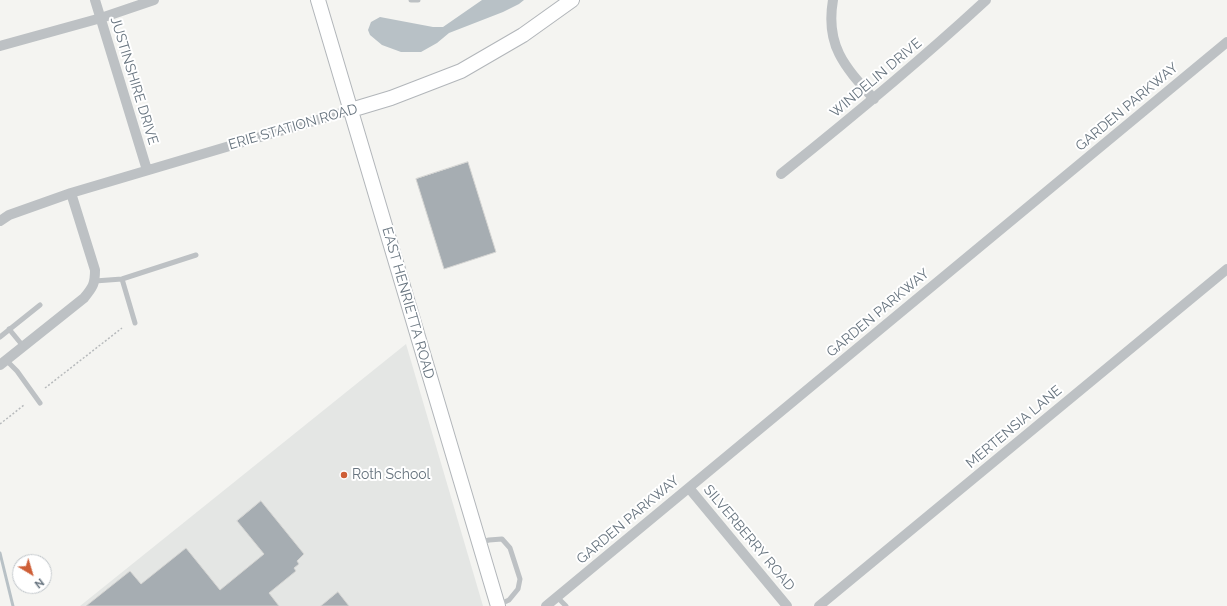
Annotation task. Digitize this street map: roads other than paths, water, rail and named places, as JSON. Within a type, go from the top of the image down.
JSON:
[{"type":"main road","name":"EAST HENRIETTA ROAD","points":[[318,0],[498,605]]},
{"type":"main road","name":"ERIE STATION ROAD","points":[[351,110],[425,86],[461,72],[523,35],[569,1]]},
{"type":"street","name":"JUSTINSHIRE DRIVE","points":[[96,0],[147,170]]},
{"type":"street","points":[[0,46],[101,18],[154,0]]},
{"type":"street","points":[[833,0],[832,32],[836,48],[847,69],[874,99]]},
{"type":"street","name":"WINDELIN DRIVE","points":[[782,174],[946,38],[986,0]]},
{"type":"street","name":"GARDEN PARKWAY","points":[[546,606],[1227,42]]},
{"type":"street","name":"ERIE STATION ROAD","points":[[0,221],[9,216],[71,193],[351,110]]},
{"type":"street","points":[[3,362],[84,298],[90,291],[95,281],[95,270],[71,193]]},
{"type":"street","name":"MERTENSIA LANE","points":[[819,606],[1227,269]]},
{"type":"street","name":"SILVERBERRY ROAD","points":[[689,488],[787,606]]},
{"type":"lane","points":[[411,0],[418,0]]},
{"type":"lane","points":[[95,281],[122,279],[196,255]]},
{"type":"lane","points":[[122,279],[135,323]]},
{"type":"lane","points":[[0,337],[40,305]]},
{"type":"lane","points":[[9,330],[23,346]]},
{"type":"lane","points":[[3,362],[16,371],[40,403]]},
{"type":"lane","points":[[479,543],[489,540],[502,539],[510,548],[520,579],[518,589],[509,600],[498,605]]},
{"type":"lane","points":[[557,597],[566,606]]},
{"type":"waterway","points":[[0,553],[13,606]]},
{"type":"place","name":"Roth School","points":[[344,475]]}]
